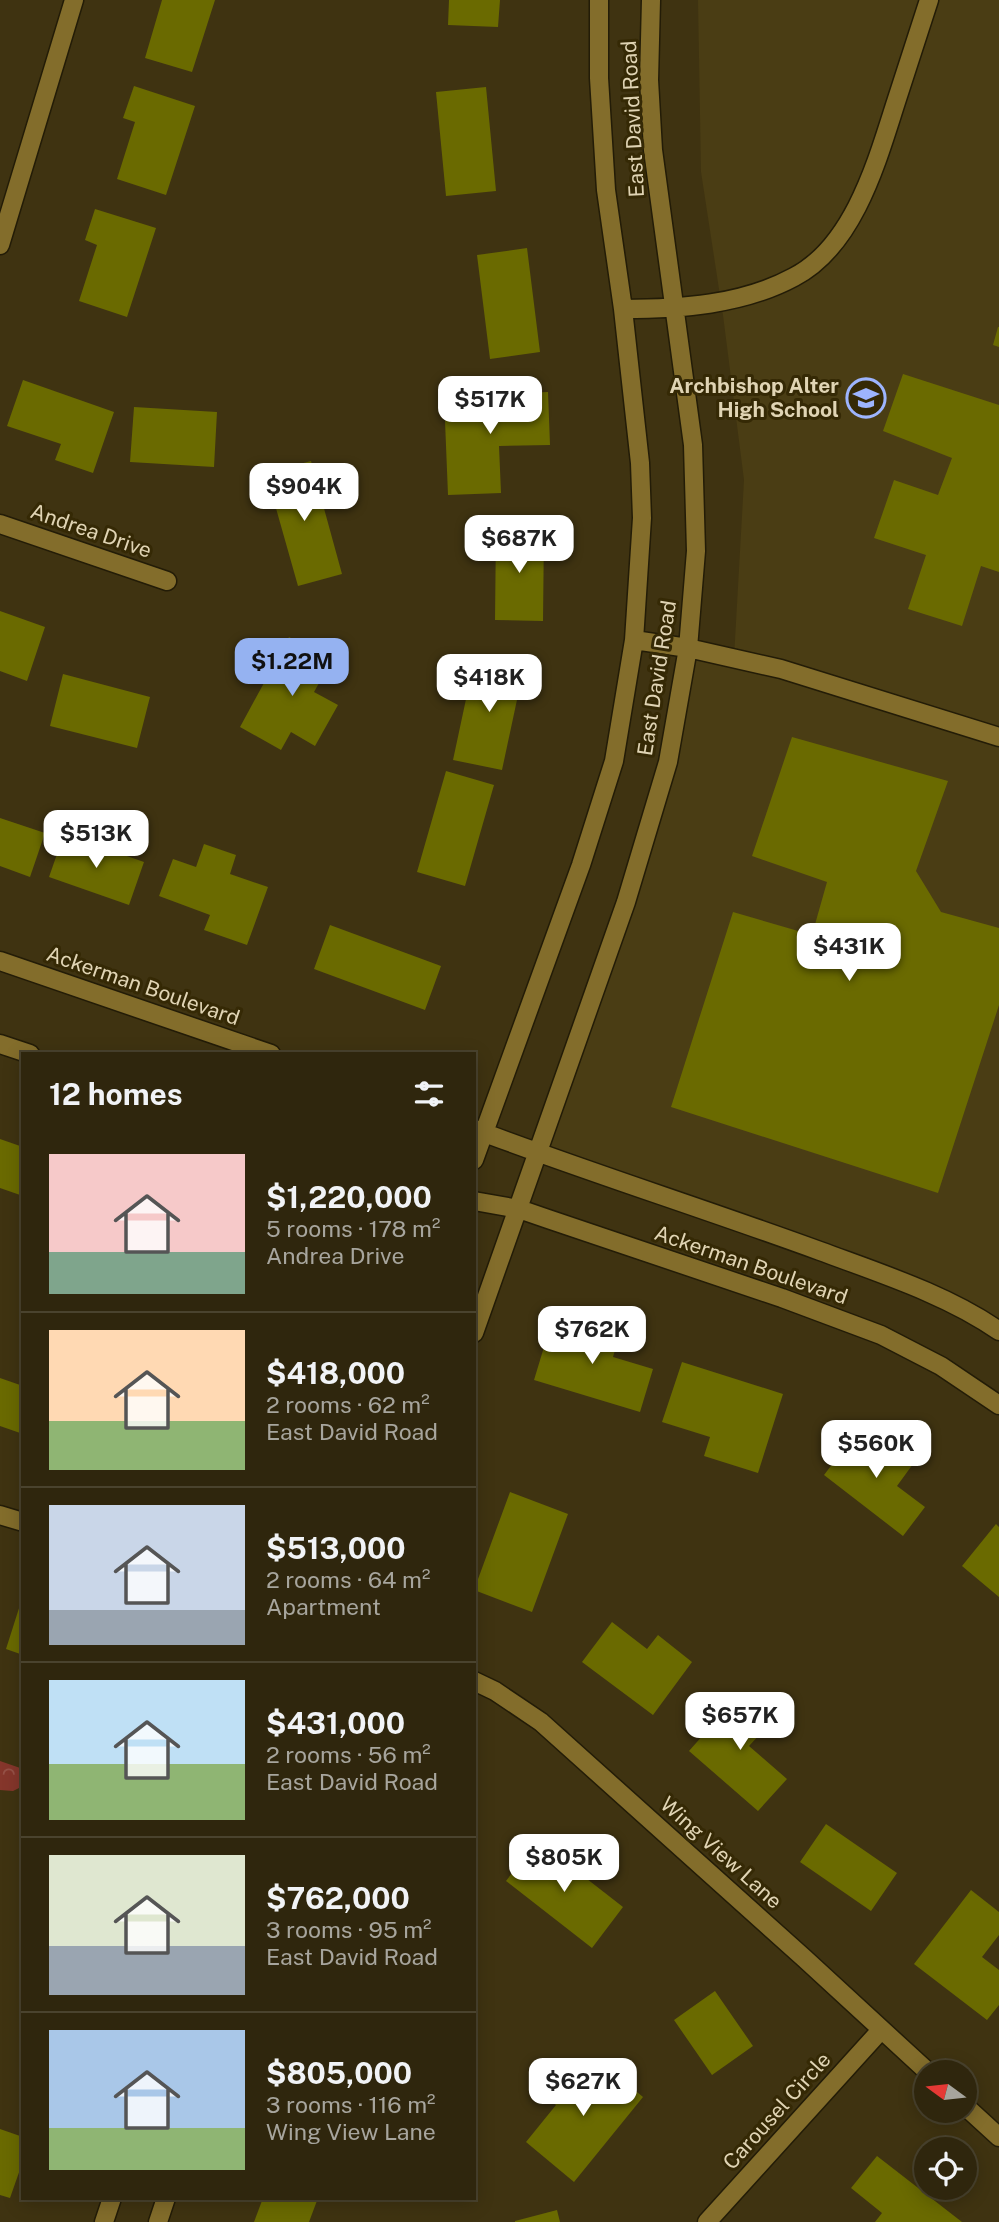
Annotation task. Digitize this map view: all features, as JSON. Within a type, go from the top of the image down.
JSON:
[{"type":"street","points":[[0,245],[74,0]]},
{"type":"street","name":"East David Road","points":[[476,1148],[479,1131],[581,865],[614,761],[635,640],[642,518],[640,463],[606,190],[599,78],[599,0]]},
{"type":"street","name":"East David Road","points":[[476,1327],[630,889],[668,762],[688,649],[696,551],[692,445],[653,150],[649,80],[651,0]]},
{"type":"street","points":[[622,309],[674,309],[745,296],[795,277],[822,257],[848,223],[874,173],[929,0]]},
{"type":"street","name":"Andrea Drive","points":[[0,524],[167,581]]},
{"type":"street","points":[[635,640],[781,669],[999,737]]},
{"type":"street","name":"Ackerman Boulevard","points":[[0,961],[265,1052]]},
{"type":"street","points":[[0,1044],[24,1052]]},
{"type":"street","name":"Ackerman Boulevard","points":[[479,1131],[857,1264],[941,1298],[999,1331]]},
{"type":"street","name":"Ackerman Boulevard","points":[[476,1201],[519,1209],[782,1298],[881,1335],[941,1366],[999,1405]]},
{"type":"street","points":[[0,1515],[21,1521]]},
{"type":"street","name":"Wing View Lane","points":[[476,1682],[495,1691],[541,1722],[915,2060]]},
{"type":"street","name":"Carousel Circle","points":[[707,2222],[881,2029]]},
{"type":"street","points":[[977,2117],[999,2137]]},
{"type":"street","points":[[104,2222],[112,2200]]},
{"type":"street","points":[[158,2222],[165,2200]]},
{"type":"shaded area","points":[[698,0],[999,0],[999,1331],[986,1322],[538,1152],[626,902],[688,648],[734,658],[744,480],[701,172]]},
{"type":"green space","points":[[0,1761],[21,1768],[21,1787],[13,1791],[0,1790]]},
{"type":"building","points":[[162,0],[215,0],[192,72],[145,58]]},
{"type":"building","points":[[449,0],[500,0],[498,27],[448,25]]},
{"type":"building","points":[[134,86],[195,106],[166,195],[117,179],[135,122],[123,118]]},
{"type":"building","points":[[486,87],[496,191],[446,196],[436,92]]},
{"type":"building","points":[[95,209],[156,228],[127,317],[79,301],[97,245],[85,240]]},
{"type":"building","points":[[527,248],[540,352],[490,359],[477,255]]},
{"type":"building","points":[[999,327],[999,347],[993,345]]},
{"type":"building","points":[[903,374],[999,405],[999,572],[981,566],[962,626],[908,609],[926,555],[874,538],[894,480],[938,495],[952,458],[883,431]]},
{"type":"building","points":[[23,380],[114,412],[93,473],[55,460],[61,444],[7,426]]},
{"type":"building","points":[[548,392],[550,445],[499,446],[501,493],[448,495],[444,396]]},
{"type":"building","points":[[134,407],[217,412],[214,467],[130,462]]},
{"type":"building","points":[[311,461],[342,574],[298,586],[266,473]]},
{"type":"building","points":[[496,528],[544,530],[543,621],[495,620]]},
{"type":"building","points":[[0,611],[45,627],[27,681],[0,671]]},
{"type":"building","points":[[289,637],[332,660],[314,692],[338,705],[315,746],[291,732],[281,750],[240,727]]},
{"type":"building","points":[[475,657],[524,667],[502,770],[453,760]]},
{"type":"building","points":[[63,674],[150,697],[137,748],[50,726]]},
{"type":"building","points":[[792,737],[948,781],[916,871],[941,912],[999,928],[999,1005],[938,1193],[671,1107],[733,912],[812,935],[827,882],[752,856]]},
{"type":"building","points":[[446,771],[494,785],[465,886],[417,872]]},
{"type":"building","points":[[0,818],[45,833],[30,877],[0,866]]},
{"type":"building","points":[[64,834],[144,862],[129,905],[49,877]]},
{"type":"building","points":[[204,844],[236,855],[230,874],[268,887],[247,945],[204,930],[210,915],[159,896],[173,859],[196,867]]},
{"type":"building","points":[[330,925],[441,966],[425,1010],[314,969]]},
{"type":"building","points":[[0,1139],[21,1146],[21,1195],[0,1188]]},
{"type":"building","points":[[581,1321],[620,1333],[613,1357],[653,1369],[640,1412],[534,1380],[551,1324],[578,1331]]},
{"type":"building","points":[[682,1362],[783,1394],[758,1473],[704,1456],[710,1437],[662,1422]]},
{"type":"building","points":[[0,1378],[21,1385],[21,1433],[0,1426]]},
{"type":"building","points":[[862,1425],[913,1464],[897,1486],[925,1507],[903,1536],[824,1475]]},
{"type":"building","points":[[510,1492],[568,1514],[532,1612],[476,1591]]},
{"type":"building","points":[[996,1524],[999,1527],[999,1597],[962,1566]]},
{"type":"building","points":[[20,1605],[21,1654],[6,1649]]},
{"type":"building","points":[[612,1622],[647,1649],[658,1635],[692,1662],[653,1715],[582,1662]]},
{"type":"building","points":[[741,1692],[773,1720],[749,1746],[787,1779],[758,1811],[689,1751]]},
{"type":"building","points":[[826,1824],[897,1873],[871,1911],[800,1862]]},
{"type":"building","points":[[537,1840],[623,1907],[592,1948],[506,1881]]},
{"type":"building","points":[[971,1890],[999,1912],[999,1935],[982,1957],[999,1970],[999,2005],[987,2020],[914,1964]]},
{"type":"building","points":[[715,1991],[753,2046],[712,2075],[674,2020]]},
{"type":"building","points":[[598,2059],[643,2097],[574,2182],[526,2142],[556,2105],[544,2095],[563,2071],[578,2084]]},
{"type":"building","points":[[0,2129],[21,2136],[21,2167],[10,2198],[0,2195]]},
{"type":"building","points":[[877,2156],[914,2185],[914,2200],[934,2200],[962,2222],[875,2222],[882,2213],[851,2188]]},
{"type":"building","points":[[262,2200],[317,2200],[309,2222],[254,2222]]},
{"type":"building","points":[[557,2210],[560,2222],[515,2222],[515,2221]]},
{"type":"place","name":"Archbishop Alter High School","points":[[866,398]]}]
